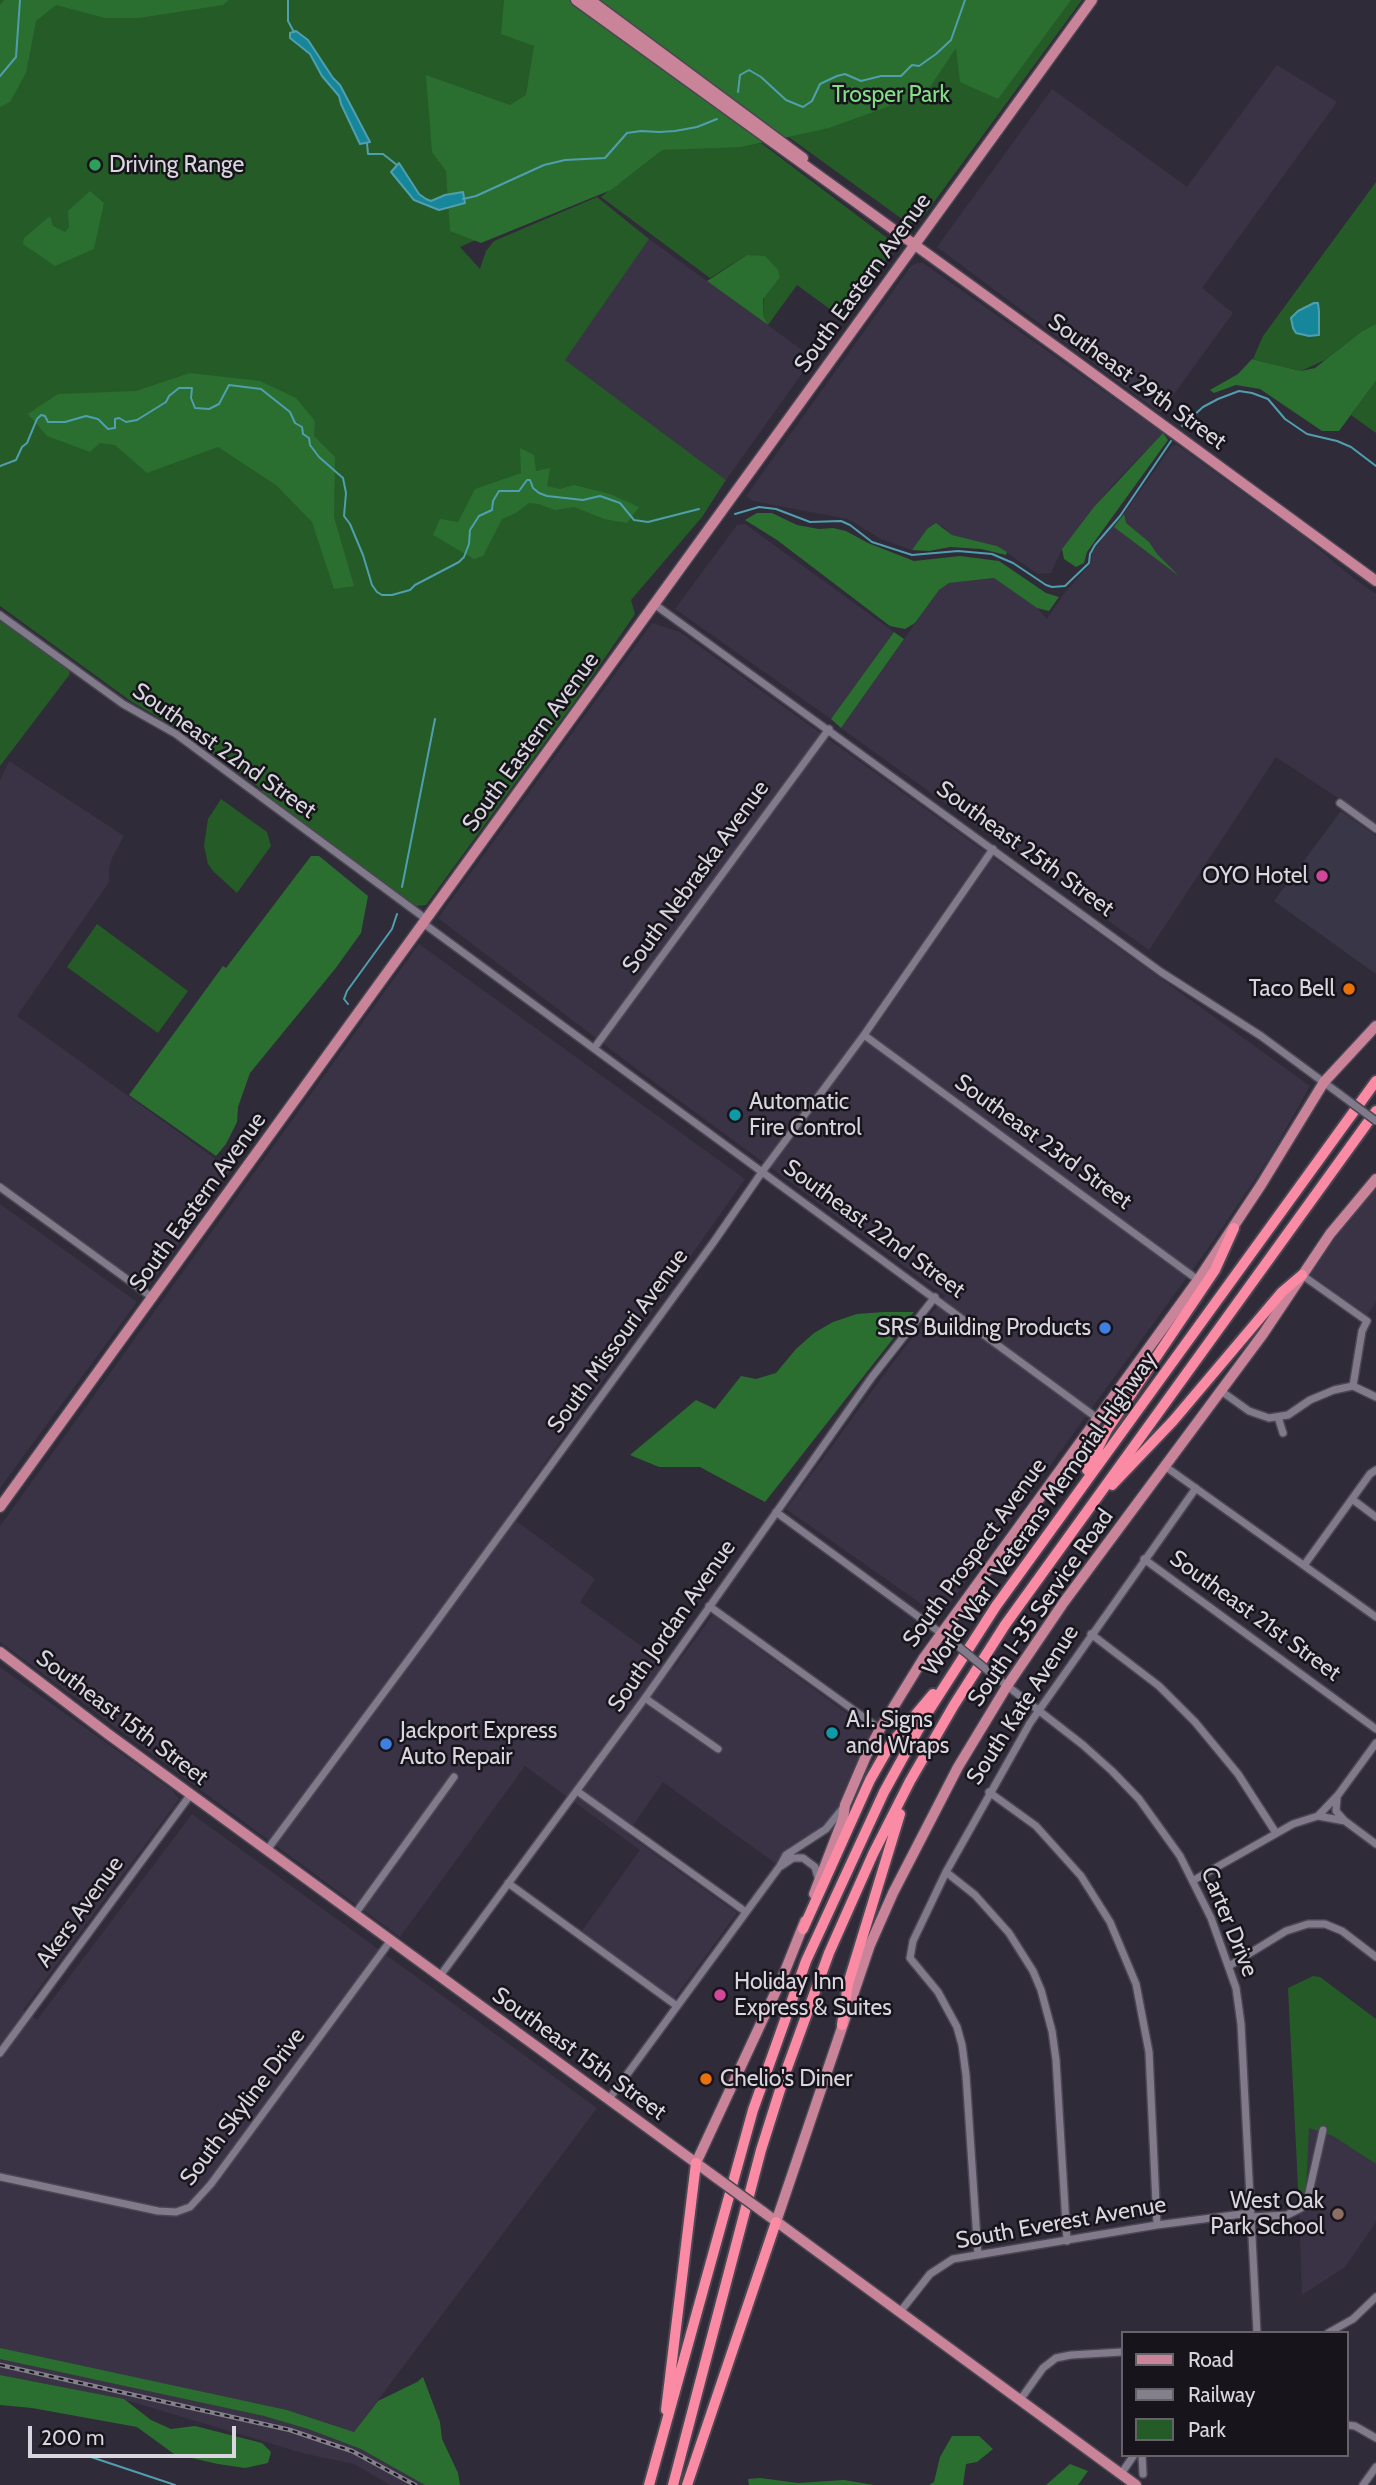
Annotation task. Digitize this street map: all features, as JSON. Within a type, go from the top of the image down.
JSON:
[{"type":"highway","name":"World War I Veterans Memorial Highway","points":[[649,2485],[753,2110],[806,1961],[879,1801],[923,1722],[996,1606],[1376,1081]]},
{"type":"highway","name":"World War I Veterans Memorial Highway","points":[[673,2485],[757,2164],[786,2071],[829,1953],[910,1781],[983,1657],[1376,1111]]},
{"type":"highway","points":[[1070,1503],[1107,1430],[1221,1260],[1234,1228]]},
{"type":"highway","points":[[1083,1515],[1173,1421],[1282,1292],[1302,1275]]},
{"type":"highway","points":[[803,1930],[855,1812],[890,1745],[958,1665]]},
{"type":"highway","points":[[842,2025],[848,1984],[910,1781]]},
{"type":"highway","points":[[663,2440],[696,2163]]},
{"type":"highway","points":[[687,2485],[776,2222]]},
{"type":"main road","name":"Southeast 29th Street","points":[[576,0],[767,141],[874,215]]},
{"type":"main road","name":"Southeast 29th Street","points":[[590,0],[772,133],[914,245],[1376,582]]},
{"type":"main road","name":"South Eastern Avenue","points":[[0,1507],[1093,0]]},
{"type":"main road","name":"South Prospect Avenue","points":[[845,1805],[880,1729],[941,1632],[1198,1280],[1234,1228],[1324,1082],[1376,1026]]},
{"type":"main road","name":"South I-35 Service Road","points":[[776,2222],[870,1945],[931,1816],[1007,1686],[1064,1602],[1221,1391],[1330,1234],[1376,1179]]},
{"type":"main road","name":"Southeast 15th Street","points":[[0,1652],[1136,2485]]},
{"type":"main road","points":[[696,2163],[803,1930],[843,1819],[845,1805]]},
{"type":"street","name":"Southeast 25th Street","points":[[654,604],[1161,971],[1262,1038],[1376,1121]]},
{"type":"street","name":"Southeast 22nd Street","points":[[0,615],[129,708],[176,734],[1097,1418]]},
{"type":"street","name":"South Nebraska Avenue","points":[[595,1047],[829,729]]},
{"type":"street","points":[[1340,803],[1376,829]]},
{"type":"street","name":"South Missouri Avenue","points":[[267,1850],[864,1035],[993,849]]},
{"type":"street","name":"Southeast 23rd Street","points":[[864,1035],[1198,1280]]},
{"type":"street","points":[[0,1187],[153,1298]]},
{"type":"street","points":[[1302,1275],[1367,1321],[1362,1331],[1353,1386]]},
{"type":"street","name":"South Jordan Avenue","points":[[440,1976],[645,1698],[872,1377],[935,1297]]},
{"type":"street","points":[[1221,1391],[1248,1411],[1260,1416],[1278,1418],[1288,1415],[1321,1394],[1353,1386],[1376,1397]]},
{"type":"street","points":[[1278,1418],[1283,1433]]},
{"type":"street","points":[[1166,1467],[1376,1617]]},
{"type":"street","points":[[1305,1564],[1376,1470]]},
{"type":"street","name":"South Kate Avenue","points":[[978,2255],[962,2045],[957,2027],[939,1992],[910,1958],[913,1941],[989,1792],[1037,1712],[1196,1488]]},
{"type":"street","points":[[1352,1499],[1376,1517]]},
{"type":"street","name":"Carter Drive","points":[[776,1512],[941,1632],[1037,1712],[1083,1745],[1126,1785],[1170,1840],[1194,1880],[1236,1988],[1243,2045],[1257,2331]]},
{"type":"street","name":"Southeast 21st Street","points":[[1144,1559],[1376,1729]]},
{"type":"street","points":[[709,1606],[880,1729]]},
{"type":"street","points":[[1091,1634],[1159,1686],[1203,1730],[1238,1774],[1276,1833]]},
{"type":"street","points":[[645,1698],[718,1749]]},
{"type":"street","points":[[1194,1880],[1276,1833],[1318,1816],[1338,1795],[1376,1743]]},
{"type":"street","points":[[355,1914],[454,1777]]},
{"type":"street","points":[[577,1791],[746,1912]]},
{"type":"street","points":[[989,1792],[1036,1826],[1081,1876],[1110,1922],[1132,1973],[1143,2014],[1149,2052],[1157,2225]]},
{"type":"street","name":"Akers Avenue","points":[[0,2053],[191,1794]]},
{"type":"street","points":[[1338,1795],[1336,1811],[1376,1844]]},
{"type":"street","name":"South Prospect Avenue","points":[[609,2099],[791,1849],[826,1829],[845,1805]]},
{"type":"street","points":[[1318,1816],[1345,1821]]},
{"type":"street","points":[[780,1866],[793,1858],[803,1858],[815,1867],[819,1881]]},
{"type":"street","points":[[946,1872],[975,1895],[1009,1933],[1034,1972],[1041,1990],[1052,2031],[1056,2060],[1067,2241]]},
{"type":"street","points":[[508,1883],[677,2006]]},
{"type":"street","points":[[1229,1966],[1286,1931],[1308,1924],[1325,1924],[1342,1931],[1376,1956]]},
{"type":"street","name":"South Skyline Drive","points":[[0,2177],[159,2211],[176,2212],[190,2207],[211,2184],[391,1940]]},
{"type":"street","name":"South Everest Avenue","points":[[900,2312],[919,2286],[936,2269],[953,2259],[1157,2225],[1250,2215],[1287,2215],[1301,2208],[1307,2201],[1323,2130]]},
{"type":"street","points":[[1332,2331],[1353,2319],[1376,2297]]},
{"type":"street","points":[[1020,2400],[1043,2368],[1056,2358],[1120,2352]]},
{"type":"street","points":[[1348,2425],[1355,2426],[1376,2438]]},
{"type":"street","points":[[1121,2474],[1133,2457]]},
{"type":"street","points":[[1142,2457],[1143,2474]]},
{"type":"street","points":[[1363,2485],[1376,2467]]},
{"type":"shaded area","points":[[1277,65],[1337,102],[1202,288],[1233,313],[1160,413],[937,247],[1052,89],[1187,187]]},
{"type":"shaded area","points":[[649,239],[813,358],[726,480],[565,360]]},
{"type":"shaded area","points":[[923,263],[1163,433],[1111,487],[1062,549],[1051,573],[1038,574],[997,546],[952,535],[942,526],[927,529],[912,550],[881,539],[848,519],[753,501],[746,496],[911,266]]},
{"type":"shaded area","points":[[1177,445],[1302,535],[1376,594],[1376,823],[1276,757],[1149,950],[841,728],[939,590],[949,583],[994,578],[1037,608],[1047,619],[1063,595],[1091,563],[1092,553],[1101,540],[1125,512],[1172,446]]},
{"type":"shaded area","points":[[745,524],[894,632],[831,719],[675,609],[737,525]]},
{"type":"shaded area","points":[[652,623],[680,632],[1310,1086],[1270,1157],[1214,1240],[940,1617],[786,1509],[945,1296],[646,1076],[438,918]]},
{"type":"shaded area","points":[[9,761],[124,836],[112,858],[109,882],[17,1016],[231,1170],[155,1279],[144,1284],[0,1181],[0,781]]},
{"type":"shaded area","points":[[1341,811],[1376,836],[1376,974],[1274,901]]},
{"type":"shaded area","points":[[419,944],[745,1179],[508,1515],[595,1579],[580,1602],[673,1669],[713,1615],[871,1731],[870,1739],[836,1812],[825,1826],[789,1847],[775,1863],[663,1782],[627,1834],[737,1913],[674,1999],[582,1931],[640,1850],[525,1766],[400,1937],[0,1642],[0,1526]]},
{"type":"shaded area","points":[[1376,1186],[1376,1302],[1367,1315],[1311,1275],[1315,1263]]},
{"type":"shaded area","points":[[0,1204],[137,1302],[0,1488]]},
{"type":"shaded area","points":[[0,1667],[172,1790],[179,1799],[23,2010],[37,2020],[192,1814],[597,2108],[354,2432],[287,2410],[0,2349]]},
{"type":"shaded area","name":"West Oak Park School","points":[[1308,2127],[1333,2136],[1376,2164],[1376,2222],[1345,2267],[1302,2295],[1299,2206],[1306,2191]]},
{"type":"shaded area","points":[[0,2352],[308,2429],[361,2449],[425,2485],[390,2485],[354,2464],[306,2454],[119,2398],[0,2375]]},
{"type":"green space","points":[[0,0],[562,0],[742,147],[761,143],[895,244],[892,252],[842,318],[797,285],[768,325],[763,315],[765,257],[747,255],[710,278],[601,197],[637,168],[460,247],[480,269],[486,251],[494,241],[597,197],[649,239],[565,360],[726,480],[702,517],[631,600],[635,614],[571,707],[426,905],[412,904],[260,793],[263,790],[183,732],[132,702],[0,606]]},
{"type":"green space","points":[[4,0],[229,0],[223,5],[139,18],[105,18],[56,5],[36,21],[26,73],[10,102],[0,107],[0,5]]},
{"type":"green space","points":[[504,0],[1071,0],[998,99],[960,82],[956,48],[926,93],[829,128],[742,147],[662,150],[611,190],[481,243],[450,231],[446,171],[432,152],[426,75],[510,105],[526,95],[534,46],[501,34]]},
{"type":"green space","name":"Trosper Park","points":[[599,0],[1082,0],[923,217],[917,223],[909,224]]},
{"type":"green space","points":[[1376,182],[1376,324],[1362,331],[1325,360],[1301,371],[1253,359],[1263,336]]},
{"type":"green space","points":[[90,191],[104,203],[94,249],[55,266],[23,244],[24,238],[50,216],[53,226],[65,232],[69,227],[68,211]]},
{"type":"green space","points":[[747,255],[765,256],[778,270],[780,277],[763,299],[763,315],[768,325],[707,281]]},
{"type":"green space","points":[[1376,324],[1376,381],[1339,431],[1322,431],[1260,389],[1236,385],[1214,393],[1210,390],[1238,374],[1252,359],[1301,371],[1315,368],[1362,331]]},
{"type":"green space","points":[[190,373],[260,381],[296,398],[315,421],[314,436],[335,457],[334,517],[354,586],[334,589],[312,522],[276,485],[218,447],[147,473],[115,445],[100,443],[90,452],[47,436],[28,414],[58,394],[136,391]]},
{"type":"green space","points":[[1376,381],[1376,433],[1351,415]]},
{"type":"green space","points":[[1163,433],[1168,440],[1087,552],[1084,563],[1076,567],[1064,559],[1062,549],[1094,507]]},
{"type":"green space","points":[[520,448],[534,455],[536,471],[550,468],[547,486],[560,489],[574,485],[610,494],[639,507],[627,523],[604,519],[574,507],[555,510],[529,503],[502,519],[483,556],[474,559],[433,535],[440,519],[458,522],[475,489],[521,473]]},
{"type":"green space","points":[[757,513],[772,513],[797,525],[846,531],[914,561],[960,556],[999,561],[1046,593],[1059,597],[1049,611],[1037,608],[994,578],[949,583],[939,590],[915,623],[905,629],[890,626],[777,540],[745,520]]},
{"type":"green space","points":[[1124,514],[1126,523],[1149,542],[1179,576],[1114,527]]},
{"type":"green space","points":[[936,523],[952,535],[997,546],[1007,552],[1006,555],[981,549],[950,547],[929,551],[912,550],[927,529]]},
{"type":"green space","points":[[0,619],[68,669],[70,674],[0,766]]},
{"type":"green space","points":[[894,632],[904,639],[841,728],[831,719]]},
{"type":"green space","points":[[221,799],[267,832],[271,846],[237,893],[208,864],[204,846],[208,819]]},
{"type":"green space","points":[[311,856],[319,856],[368,896],[361,933],[250,1073],[238,1107],[237,1122],[226,1144],[216,1156],[129,1095],[223,966],[226,968]]},
{"type":"green space","points":[[97,924],[188,991],[158,1033],[67,967]]},
{"type":"green space","points":[[914,1312],[765,1502],[700,1467],[659,1467],[630,1455],[696,1400],[715,1409],[741,1376],[756,1379],[776,1373],[796,1349],[814,1333],[833,1322],[857,1314]]},
{"type":"green space","points":[[1313,1976],[1320,1977],[1376,2019],[1376,2164],[1333,2136],[1309,2128],[1306,2191],[1299,2206],[1288,1988]]},
{"type":"green space","points":[[0,2348],[287,2410],[354,2432],[378,2401],[423,2377],[440,2422],[442,2439],[458,2473],[460,2485],[425,2485],[361,2449],[264,2416],[0,2359]]},
{"type":"green space","points":[[0,2375],[124,2399],[151,2420],[171,2429],[195,2426],[262,2443],[271,2452],[268,2463],[245,2468],[218,2464],[174,2454],[137,2427],[32,2408],[0,2405]]},
{"type":"green space","points":[[952,2436],[979,2436],[993,2449],[977,2462],[966,2464],[963,2485],[929,2485],[934,2482],[940,2457]]},
{"type":"green space","points":[[1070,2464],[1088,2471],[1078,2485],[1046,2485]]},
{"type":"green space","points":[[748,2479],[798,2483],[844,2480],[874,2485],[749,2485]]},
{"type":"water","points":[[296,31],[308,40],[340,85],[370,142],[360,144],[339,96],[322,76],[310,54],[290,38],[290,33]]},
{"type":"water","points":[[399,163],[419,194],[426,199],[431,201],[463,192],[465,203],[439,210],[414,200],[391,172]]},
{"type":"water","points":[[1318,303],[1319,335],[1296,333],[1291,318]]},
{"type":"waterway","points":[[0,76],[16,57],[20,0]]},
{"type":"waterway","points":[[288,0],[288,21],[294,32]]},
{"type":"waterway","points":[[738,92],[740,75],[749,70],[761,77],[786,100],[803,107],[812,101],[820,84],[837,76],[845,74],[861,81],[881,76],[901,76],[912,65],[919,66],[936,54],[951,40],[965,0]]},
{"type":"waterway","points":[[463,199],[476,196],[544,165],[565,160],[605,158],[627,133],[675,131],[697,127],[717,119]]},
{"type":"waterway","points":[[367,143],[368,154],[383,154],[397,165]]},
{"type":"waterway","points":[[0,466],[16,460],[41,415],[45,416],[48,422],[65,422],[86,416],[98,419],[108,429],[115,428],[115,419],[126,422],[137,420],[166,402],[179,388],[192,388],[191,398],[195,408],[209,409],[219,404],[229,385],[261,389],[290,412],[319,457],[343,478],[346,493],[344,516],[363,555],[372,585],[382,595],[410,590],[459,562],[469,544],[470,530],[479,516],[492,510],[493,501],[499,491],[519,491],[527,480],[530,480],[539,493],[547,496],[583,500],[600,496],[620,503],[634,520],[648,522],[699,509]]},
{"type":"waterway","points":[[1182,426],[1203,407],[1218,399],[1239,391],[1252,393],[1268,399],[1285,419],[1307,434],[1351,447],[1376,466]]},
{"type":"waterway","points":[[735,514],[759,507],[776,509],[810,522],[841,521],[872,542],[912,555],[958,551],[992,554],[1013,563],[1046,585],[1065,586],[1089,563],[1095,545],[1120,516],[1171,441]]},
{"type":"waterway","points":[[402,887],[435,719]]},
{"type":"waterway","points":[[348,1004],[344,999],[347,991],[392,929],[397,914]]},
{"type":"waterway","points":[[88,2456],[175,2485]]},
{"type":"railway","points":[[0,2365],[290,2430],[352,2451],[415,2485]]},
{"type":"place","name":"Driving Range","points":[[95,165]]},
{"type":"place","name":"OYO Hotel","points":[[1322,876]]},
{"type":"place","name":"Taco Bell","points":[[1349,989]]},
{"type":"place","name":"Automatic Fire Control","points":[[735,1115]]},
{"type":"place","name":"SRS Building Products","points":[[1105,1328]]},
{"type":"place","name":"A.I. Signs and Wraps","points":[[832,1733]]},
{"type":"place","name":"Jackport Express Auto Repair","points":[[386,1744]]},
{"type":"place","name":"Holiday Inn Express & Suites","points":[[720,1995]]},
{"type":"place","name":"Chelio's Diner","points":[[706,2079]]},
{"type":"place","name":"West Oak Park School","points":[[1338,2214]]}]
